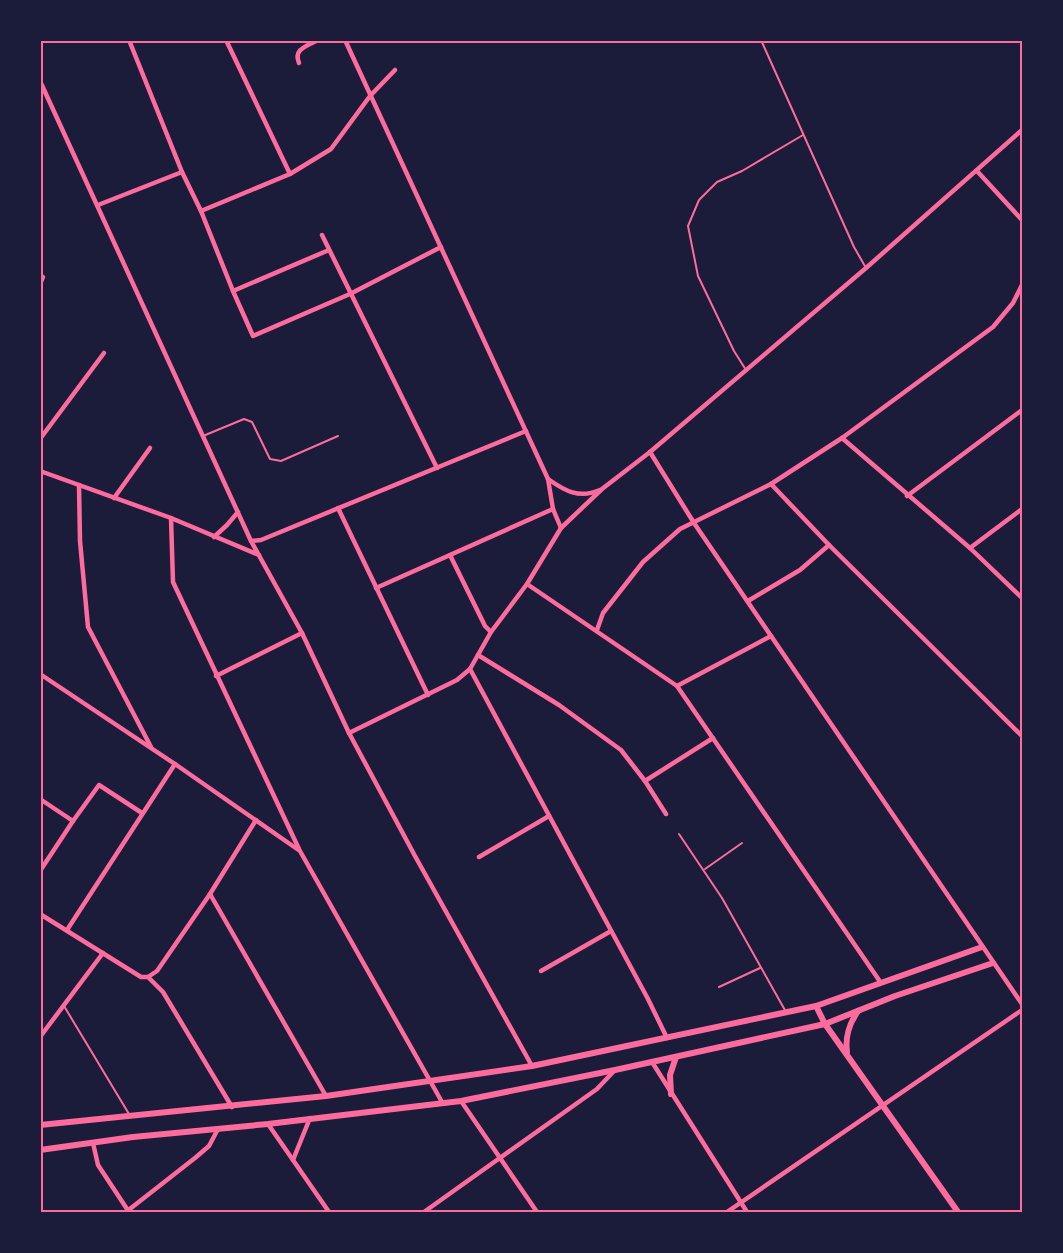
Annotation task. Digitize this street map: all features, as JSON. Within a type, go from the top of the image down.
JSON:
[{"type":"street","points":[[226,40],[290,174]]},
{"type":"street","points":[[299,63],[296,57],[301,48],[318,40]]},
{"type":"street","points":[[345,40],[548,479],[553,509],[561,528]]},
{"type":"street","points":[[131,41],[182,172],[254,336],[350,294],[441,247]]},
{"type":"street","points":[[201,211],[290,174],[331,149],[370,96],[395,70]]},
{"type":"street","points":[[40,81],[251,541],[302,633],[349,733],[532,1066]]},
{"type":"street","points":[[349,733],[429,695],[457,680],[470,669],[491,632],[527,584],[561,528],[602,489],[650,452],[1023,130]]},
{"type":"street","points":[[977,171],[1023,220]]},
{"type":"street","points":[[98,205],[182,172]]},
{"type":"street","points":[[322,235],[437,468]]},
{"type":"street","points":[[233,291],[329,250]]},
{"type":"street","points":[[40,284],[42,276]]},
{"type":"street","points":[[597,630],[603,613],[643,562],[680,529],[771,484],[842,438],[993,327],[1013,303],[1023,285]]},
{"type":"street","points":[[40,439],[104,353]]},
{"type":"street","points":[[907,496],[1023,410]]},
{"type":"street","points":[[251,541],[261,540],[526,431]]},
{"type":"street","points":[[842,438],[1023,598]]},
{"type":"street","points":[[114,498],[150,448]]},
{"type":"street","points":[[650,452],[694,523],[1023,1004]]},
{"type":"street","points":[[40,471],[171,518],[261,556]]},
{"type":"street","points":[[548,479],[565,491],[578,495],[591,494],[602,489]]},
{"type":"street","points":[[771,484],[1023,736]]},
{"type":"street","points":[[79,485],[80,541],[88,627],[152,749]]},
{"type":"street","points":[[338,508],[429,695]]},
{"type":"street","points":[[376,588],[553,509]]},
{"type":"street","points":[[970,549],[1023,509]]},
{"type":"street","points":[[214,537],[238,512]]},
{"type":"street","points":[[171,518],[173,582],[216,676],[300,851],[442,1102]]},
{"type":"street","points":[[748,602],[800,570],[829,544]]},
{"type":"street","points":[[450,555],[485,626],[491,632]]},
{"type":"street","points":[[527,584],[677,686],[881,983]]},
{"type":"street","points":[[216,676],[302,633]]},
{"type":"street","points":[[677,686],[771,636]]},
{"type":"street","points":[[478,655],[559,705],[621,750],[645,781],[666,814]]},
{"type":"street","points":[[470,669],[612,931],[667,1038]]},
{"type":"street","points":[[40,674],[300,851]]},
{"type":"street","points":[[645,781],[713,738]]},
{"type":"street","points":[[67,930],[175,764]]},
{"type":"street","points":[[40,871],[99,785],[142,813]]},
{"type":"street","points":[[40,799],[73,821]]},
{"type":"street","points":[[479,857],[549,816]]},
{"type":"street","points":[[40,914],[141,977],[148,977],[157,971],[210,894],[256,820]]},
{"type":"street","points":[[210,894],[326,1096]]},
{"type":"street","points":[[542,970],[612,931]]},
{"type":"street","points":[[40,1125],[326,1096],[532,1066],[816,1006],[982,947]]},
{"type":"street","points":[[40,1037],[103,953]]},
{"type":"street","points":[[40,1150],[460,1101],[676,1058],[825,1024],[993,963]]},
{"type":"street","points":[[148,977],[164,992],[232,1107]]},
{"type":"street","points":[[816,1006],[825,1024],[958,1212]]},
{"type":"street","points":[[727,1212],[1023,1010]]},
{"type":"street","points":[[848,1055],[847,1032],[858,1011]]},
{"type":"street","points":[[671,1094],[670,1075],[676,1058]]},
{"type":"street","points":[[652,1062],[747,1212]]},
{"type":"street","points":[[424,1212],[597,1089],[615,1070]]},
{"type":"street","points":[[460,1101],[537,1212]]},
{"type":"street","points":[[293,1160],[310,1118]]},
{"type":"street","points":[[268,1124],[329,1212]]},
{"type":"street","points":[[93,1143],[98,1165],[128,1212],[209,1146],[218,1129]]},
{"type":"lane","points":[[761,40],[854,247],[866,267]]},
{"type":"lane","points":[[746,370],[734,351],[698,276],[688,226],[699,200],[717,182],[742,171],[803,135]]},
{"type":"lane","points":[[203,436],[244,419],[252,422],[270,459],[280,461],[338,436]]},
{"type":"lane","points":[[679,834],[705,869],[786,1012]]},
{"type":"lane","points":[[705,869],[742,843]]},
{"type":"lane","points":[[719,987],[760,968]]},
{"type":"lane","points":[[64,1006],[130,1116]]}]
